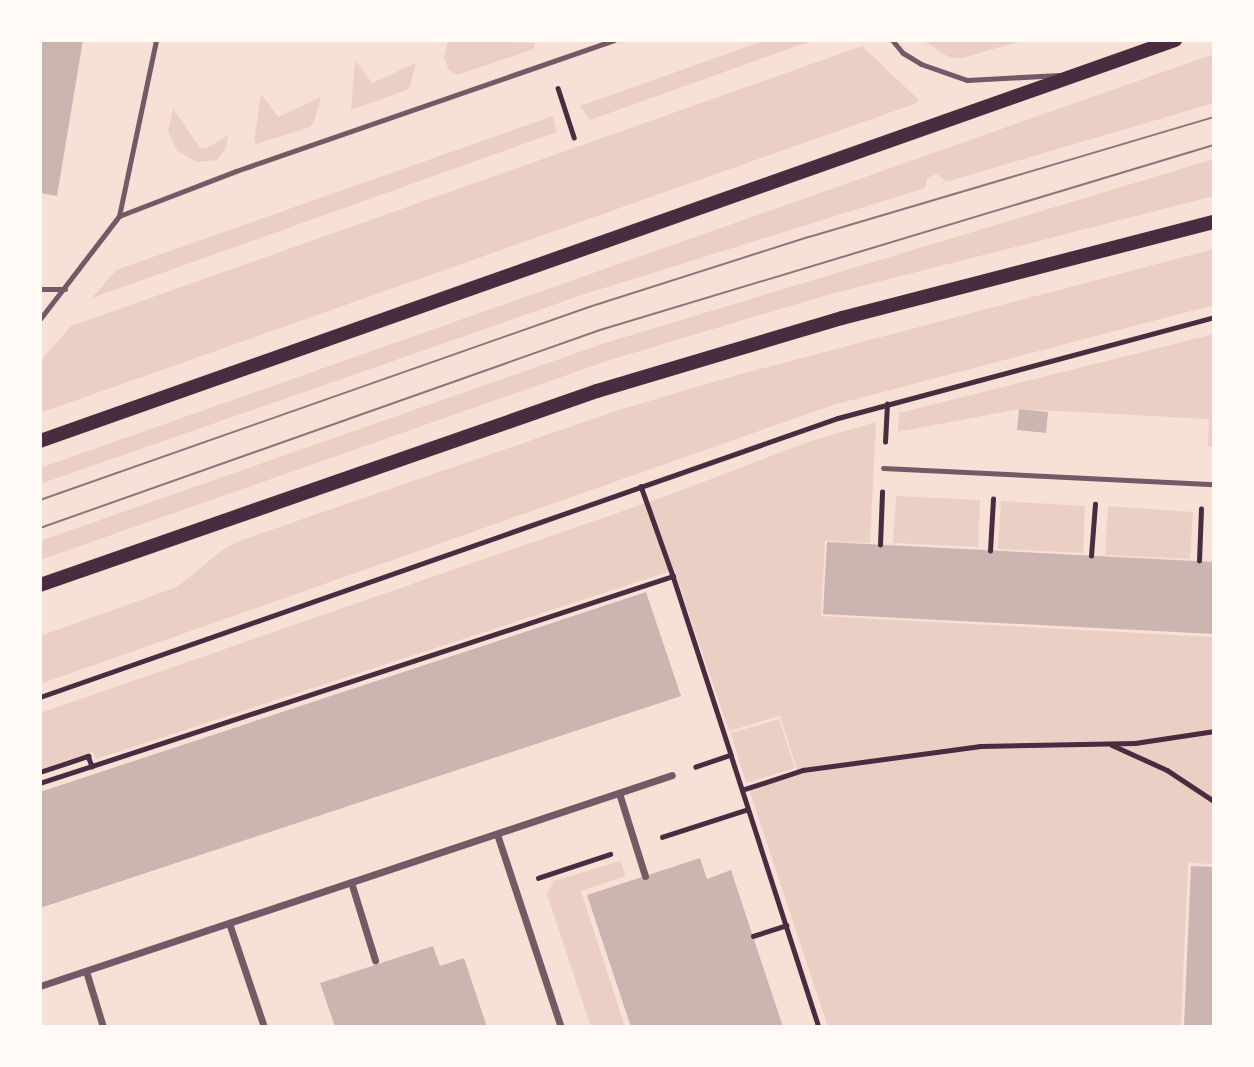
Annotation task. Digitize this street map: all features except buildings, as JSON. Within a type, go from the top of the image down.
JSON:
[{"type":"main road","points":[[40,441],[1175,40]]},
{"type":"main road","points":[[40,584],[597,391],[842,318],[1214,222]]},
{"type":"street","points":[[40,986],[672,775]]},
{"type":"street","points":[[619,793],[645,876]]},
{"type":"street","points":[[497,834],[561,1027]]},
{"type":"street","points":[[351,882],[375,960]]},
{"type":"street","points":[[229,923],[264,1027]]},
{"type":"street","points":[[86,971],[103,1027]]},
{"type":"lane","points":[[40,319],[119,216],[156,40]]},
{"type":"lane","points":[[119,216],[236,171],[614,40]]},
{"type":"lane","points":[[892,40],[904,53],[921,64],[967,80],[1077,75]]},
{"type":"lane","points":[[40,289],[65,289]]},
{"type":"lane","points":[[883,468],[1214,484]]},
{"type":"path","points":[[40,697],[838,418],[1214,317]]},
{"type":"path","points":[[641,486],[673,576],[819,1027]]},
{"type":"path","points":[[880,545],[883,488]]},
{"type":"path","points":[[990,551],[994,495]]},
{"type":"path","points":[[1091,556],[1095,500]]},
{"type":"path","points":[[1199,561],[1201,505]]},
{"type":"path","points":[[40,783],[673,576]]},
{"type":"path","points":[[742,790],[803,770],[954,749],[1174,739],[1214,731]]},
{"type":"path","points":[[1108,743],[1167,770],[1214,801]]},
{"type":"path","points":[[672,775],[731,755]]},
{"type":"path","points":[[40,772],[88,756],[92,766]]},
{"type":"path","points":[[753,936],[786,925]]},
{"type":"shaded area","points":[[448,40],[534,43],[534,49],[457,75],[449,70],[444,58]]},
{"type":"shaded area","points":[[766,40],[814,40],[590,120],[580,106]]},
{"type":"shaded area","points":[[922,40],[1024,40],[963,58],[950,58]]},
{"type":"shaded area","points":[[862,46],[919,100],[917,103],[40,413],[40,361],[71,326]]},
{"type":"shaded area","points":[[1214,54],[1214,103],[946,182],[937,174],[927,178],[925,188],[585,294],[40,484],[40,468]]},
{"type":"shaded area","points":[[355,60],[372,83],[416,63],[409,89],[351,110]]},
{"type":"shaded area","points":[[261,94],[278,117],[321,97],[310,127],[256,144],[254,140]]},
{"type":"shaded area","points":[[173,108],[200,148],[207,148],[228,135],[226,148],[217,160],[197,162],[177,151],[168,131]]},
{"type":"shaded area","points":[[553,116],[557,132],[92,298],[116,270]]},
{"type":"shaded area","points":[[1214,159],[1214,196],[827,295],[610,360],[40,560],[40,541],[605,343]]},
{"type":"shaded area","points":[[1214,249],[1214,305],[833,405],[40,684],[40,636],[177,587],[225,548],[239,541],[619,410],[730,377]]},
{"type":"shaded area","points":[[1214,334],[1214,447],[1208,447],[1209,419],[1019,409],[898,432],[899,413]]},
{"type":"shaded area","points":[[876,422],[870,543],[825,541],[821,616],[1214,637],[1214,864],[1188,863],[1181,1027],[828,1027],[748,786],[797,770],[780,716],[729,731],[674,570],[96,759],[93,752],[40,769],[40,713],[669,495],[808,442]]},
{"type":"shaded area","points":[[896,496],[980,500],[978,547],[893,543]]},
{"type":"shaded area","points":[[1001,501],[1085,506],[1083,553],[998,549]]},
{"type":"shaded area","points":[[1108,506],[1193,512],[1190,559],[1105,555]]},
{"type":"shaded area","points":[[779,719],[795,768],[746,783],[731,733]]},
{"type":"shaded area","points":[[620,861],[626,876],[581,891],[625,1027],[591,1027],[547,894],[554,881]]},
{"type":"tram line","points":[[40,500],[589,307],[809,237],[1214,117]]},
{"type":"tram line","points":[[40,528],[600,330],[1214,145]]}]
